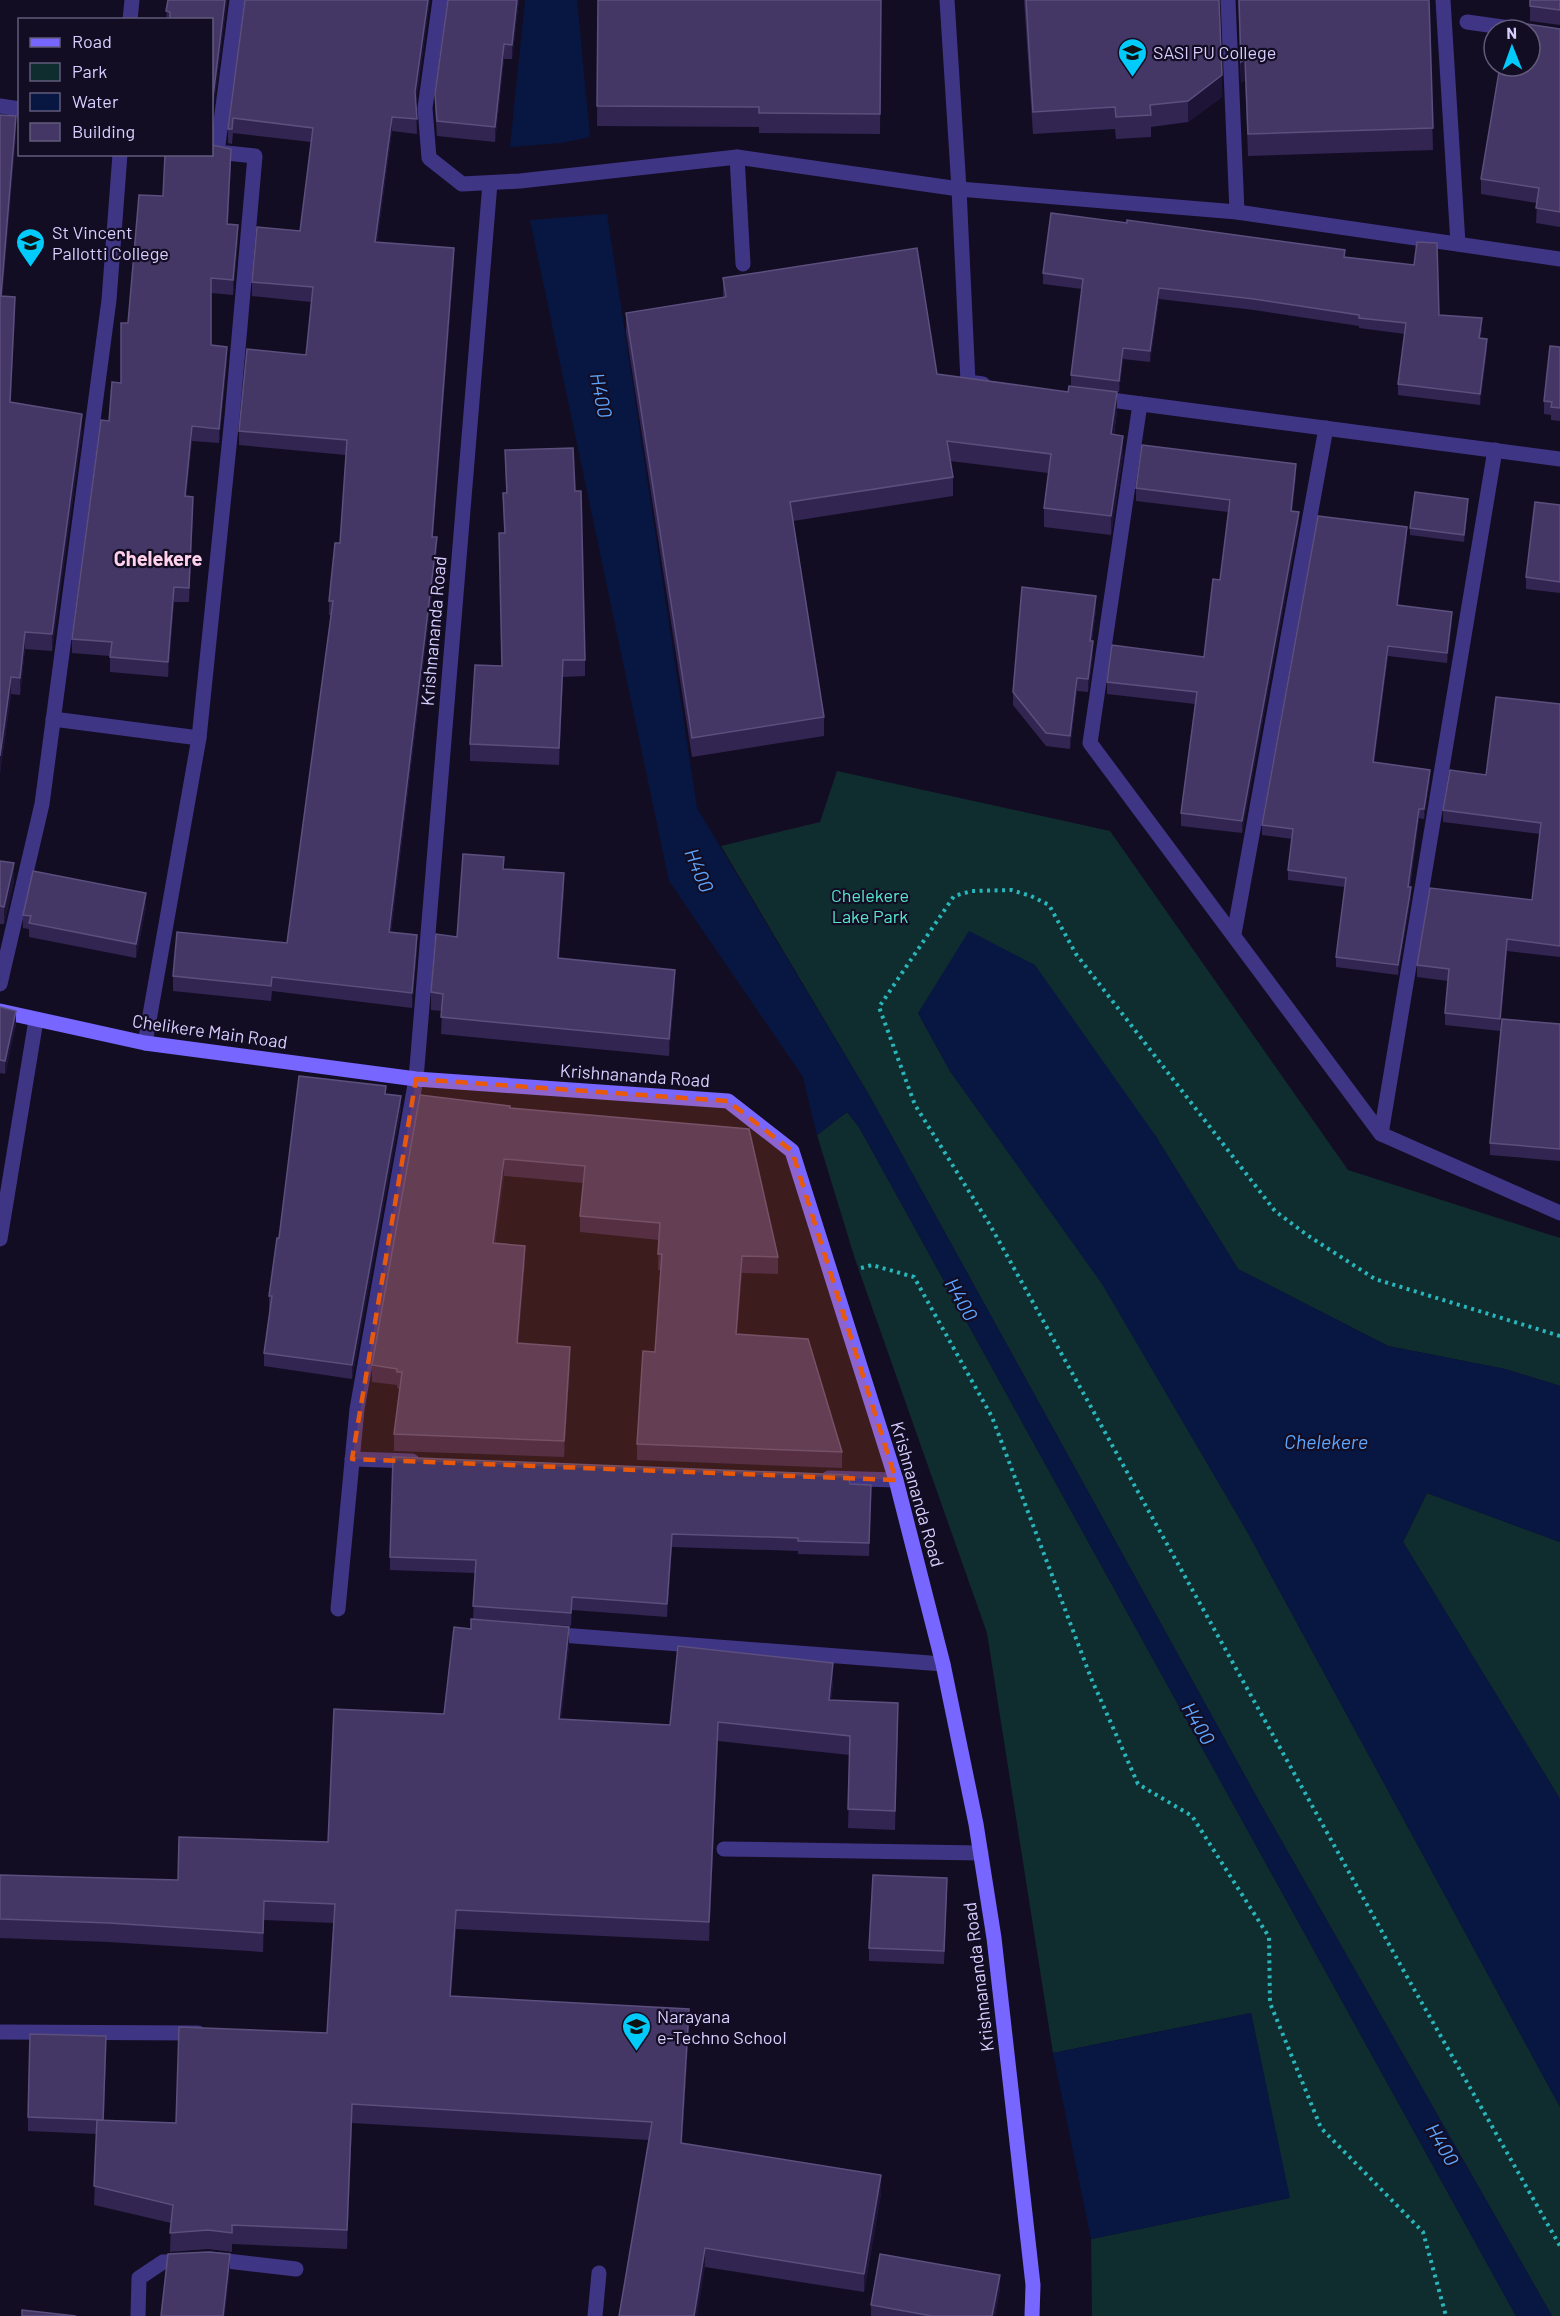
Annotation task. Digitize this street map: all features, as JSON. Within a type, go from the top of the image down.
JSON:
[{"type":"street","points":[[130,18],[132,0]]},
{"type":"street","points":[[145,1043],[199,738],[232,417],[255,156],[214,152],[237,0]]},
{"type":"street","points":[[440,0],[425,108],[429,158],[462,184],[520,181],[737,157],[959,189],[1237,212],[1560,259]]},
{"type":"street","points":[[947,0],[968,382],[1002,386]]},
{"type":"street","points":[[1228,0],[1237,212]]},
{"type":"street","points":[[1443,0],[1458,244]]},
{"type":"street","points":[[1467,22],[1482,24]]},
{"type":"street","points":[[0,106],[18,109]]},
{"type":"street","points":[[0,984],[42,804],[109,300],[120,156]]},
{"type":"street","points":[[737,157],[743,264]]},
{"type":"street","name":"Krishnananda Road","points":[[490,183],[416,1079],[728,1101],[792,1151],[896,1480],[943,1664],[981,1853],[994,1938],[1033,2285],[1032,2316]]},
{"type":"street","points":[[1083,397],[1560,459]]},
{"type":"street","points":[[1140,404],[1090,743],[1381,1134],[1560,1213]]},
{"type":"street","points":[[1234,934],[1326,428]]},
{"type":"street","points":[[1381,1134],[1495,450]]},
{"type":"street","points":[[52,719],[199,738]]},
{"type":"street","name":"Chelikere Main Road","points":[[0,1011],[145,1043],[416,1079]]},
{"type":"street","points":[[0,1239],[36,1020]]},
{"type":"street","points":[[338,1609],[357,1409],[416,1079]]},
{"type":"street","points":[[352,1459],[423,1462]]},
{"type":"street","points":[[813,1477],[896,1480]]},
{"type":"street","points":[[533,1633],[943,1664]]},
{"type":"street","points":[[724,1849],[981,1853]]},
{"type":"street","points":[[0,2032],[211,2033]]},
{"type":"street","points":[[138,2316],[140,2278],[163,2262],[207,2259],[296,2269]]},
{"type":"street","points":[[595,2316],[599,2273]]},
{"type":"path","points":[[1560,1336],[1375,1280],[1323,1247],[1275,1211],[1076,954],[1049,905],[1031,896],[1011,890],[990,889],[954,896],[879,1007],[915,1105],[990,1225],[1406,1975],[1560,2246]]},
{"type":"path","points":[[831,1274],[872,1266],[914,1277],[992,1417],[1091,1678],[1138,1784],[1192,1816],[1269,1938],[1270,2003],[1321,2128],[1423,2232],[1446,2316]]},
{"type":"highlighted area","points":[[416,1079],[728,1101],[792,1151],[896,1480],[352,1459]]},
{"type":"green space","name":"Chelekere Lake Park","points":[[837,771],[1110,831],[1348,1170],[1560,1238],[1560,1386],[1505,1369],[1388,1346],[1238,1269],[1155,1135],[918,1013],[950,1071],[1102,1283],[1248,1533],[1560,2107],[1560,2316],[1552,2316],[1260,1803],[869,1095],[721,846],[820,822]]},
{"type":"green space","points":[[847,1112],[859,1127],[1516,2316],[1092,2316],[1091,2239],[1289,2198],[1251,2013],[1053,2053],[987,1633],[855,1259],[817,1135]]},
{"type":"green space","points":[[1427,1493],[1560,1542],[1560,1799],[1403,1542]]},
{"type":"water","points":[[525,0],[577,0],[590,137],[561,143],[510,147]]},
{"type":"water","name":"H400","points":[[607,214],[697,808],[869,1095],[1260,1803],[1552,2316],[1516,2316],[859,1127],[847,1112],[817,1135],[803,1077],[669,881],[530,220]]},
{"type":"water","name":"Chelekere","points":[[969,931],[1035,965],[1155,1135],[1238,1269],[1388,1346],[1505,1369],[1560,1386],[1560,1542],[1427,1493],[1403,1542],[1560,1799],[1560,2107],[1248,1533],[1102,1284],[950,1071],[918,1013]]},
{"type":"water","points":[[1251,2013],[1290,2198],[1091,2239],[1053,2053]]},
{"type":"building","points":[[168,0],[225,0],[213,97],[213,18],[170,18],[170,12],[166,11]]},
{"type":"building","points":[[245,0],[428,0],[415,92],[417,119],[392,117],[375,242],[454,248],[432,537],[437,537],[389,932],[417,935],[412,993],[272,977],[271,986],[173,976],[177,932],[287,943],[333,601],[329,601],[335,543],[340,543],[347,440],[239,431],[247,349],[306,355],[313,287],[252,282],[257,227],[300,231],[313,128],[233,118],[232,129],[228,129]]},
{"type":"building","points":[[448,0],[517,0],[512,45],[504,44],[495,127],[437,121],[435,94]]},
{"type":"building","points":[[598,0],[881,0],[880,114],[759,113],[759,107],[597,106]]},
{"type":"building","points":[[1026,0],[1219,0],[1222,75],[1188,101],[1150,105],[1151,115],[1116,117],[1115,107],[1033,112]]},
{"type":"building","points":[[1239,0],[1429,0],[1433,128],[1248,134],[1245,59],[1241,62]]},
{"type":"building","points":[[1530,0],[1560,0],[1560,10],[1530,6]]},
{"type":"building","points":[[1542,26],[1560,29],[1560,212],[1536,208],[1539,188],[1481,179],[1498,78],[1542,78]]},
{"type":"building","points":[[0,115],[16,116],[1,296],[15,297],[10,402],[82,414],[52,634],[25,632],[20,678],[11,677],[0,756]]},
{"type":"building","points":[[213,145],[231,149],[227,224],[238,225],[233,280],[211,278],[211,345],[227,347],[219,429],[192,426],[185,496],[193,497],[189,588],[174,587],[168,662],[110,657],[112,642],[72,639],[101,420],[109,421],[112,382],[121,383],[121,323],[128,323],[139,195],[163,196],[165,156],[213,156]]},
{"type":"building","points":[[1051,213],[1127,223],[1127,220],[1345,250],[1344,257],[1414,265],[1417,242],[1437,243],[1439,315],[1482,318],[1479,338],[1487,339],[1480,394],[1398,384],[1406,323],[1359,318],[1359,315],[1254,299],[1159,288],[1150,351],[1123,348],[1119,381],[1071,375],[1083,279],[1043,273]]},
{"type":"building","points":[[917,248],[937,374],[1068,392],[1069,386],[1117,392],[1111,434],[1123,436],[1111,516],[1044,508],[1051,454],[947,441],[953,477],[790,502],[824,717],[692,738],[626,313],[726,297],[723,278]]},
{"type":"building","points":[[1550,346],[1560,347],[1560,408],[1551,407],[1552,402],[1544,401]]},
{"type":"building","points":[[1142,445],[1296,464],[1291,511],[1299,512],[1242,821],[1181,813],[1197,692],[1107,682],[1112,645],[1204,657],[1213,579],[1220,580],[1230,500],[1136,488]]},
{"type":"building","points":[[573,448],[575,491],[581,491],[585,660],[563,660],[559,748],[470,744],[475,665],[502,666],[499,533],[505,533],[503,493],[507,493],[505,450]]},
{"type":"building","points":[[1415,492],[1468,499],[1464,535],[1410,528]]},
{"type":"building","points":[[1535,502],[1560,505],[1560,582],[1526,577]]},
{"type":"building","points":[[1318,516],[1407,527],[1397,605],[1452,612],[1447,653],[1388,646],[1373,762],[1430,770],[1424,809],[1419,809],[1408,887],[1411,887],[1398,965],[1336,957],[1346,878],[1288,870],[1293,829],[1262,825]]},
{"type":"building","points":[[1022,587],[1096,596],[1088,679],[1077,678],[1070,736],[1046,733],[1013,692]]},
{"type":"building","points":[[1496,697],[1560,704],[1560,946],[1507,939],[1500,1019],[1445,1013],[1449,969],[1417,965],[1430,888],[1532,900],[1541,823],[1443,810],[1450,770],[1486,775]]},
{"type":"building","points":[[463,854],[504,857],[503,869],[564,873],[558,958],[675,970],[669,1039],[441,1017],[443,994],[431,992],[436,934],[457,937]]},
{"type":"building","points":[[0,861],[14,863],[4,907],[0,906]]},
{"type":"building","points":[[33,871],[146,893],[136,944],[29,923],[31,916],[23,915]]},
{"type":"building","points":[[0,1007],[16,1011],[5,1061],[0,1060]]},
{"type":"building","points":[[1502,1019],[1560,1024],[1560,1149],[1490,1143]]},
{"type":"building","points":[[299,1076],[386,1086],[385,1094],[401,1096],[352,1365],[264,1353],[272,1296],[269,1296],[277,1238],[279,1238]]},
{"type":"building","points":[[420,1095],[510,1106],[510,1108],[749,1129],[778,1257],[742,1256],[736,1334],[808,1339],[842,1452],[637,1444],[643,1351],[655,1352],[662,1254],[658,1254],[660,1223],[580,1216],[585,1166],[504,1159],[493,1243],[525,1246],[517,1343],[570,1347],[564,1441],[394,1434],[402,1372],[372,1365]]},
{"type":"building","points":[[393,1457],[848,1475],[850,1484],[871,1485],[869,1543],[672,1534],[667,1604],[572,1597],[571,1613],[473,1606],[476,1560],[390,1557]]},
{"type":"building","points":[[471,1619],[569,1627],[559,1719],[670,1725],[678,1646],[833,1663],[829,1700],[898,1703],[895,1811],[848,1809],[850,1736],[718,1722],[709,1922],[456,1910],[450,1996],[689,2009],[681,2143],[881,2175],[864,2274],[705,2248],[694,2316],[619,2316],[652,2122],[352,2104],[347,2230],[232,2225],[232,2233],[208,2230],[170,2233],[173,2205],[94,2186],[97,2120],[176,2123],[179,2027],[327,2033],[335,1904],[264,1901],[263,1933],[0,1919],[0,1875],[178,1880],[179,1837],[328,1842],[334,1709],[444,1714],[454,1627],[471,1629]]},
{"type":"building","points":[[873,1875],[947,1878],[944,1951],[869,1948]]},
{"type":"building","points":[[30,2034],[106,2036],[103,2120],[28,2117]]},
{"type":"building","points":[[208,2252],[230,2254],[223,2316],[161,2316],[168,2254]]},
{"type":"building","points":[[880,2254],[1000,2275],[992,2316],[932,2316],[871,2305]]},
{"type":"building","points":[[22,2310],[76,2316],[22,2316]]},
{"type":"place","name":"SASI PU College","points":[[1132,78]]},
{"type":"place","name":"St Vincent Pallotti College","points":[[31,268]]},
{"type":"place","name":"Narayana e-Techno School","points":[[636,2052]]},
{"type":"district","name":"Chelekere","points":[[158,558]]}]
